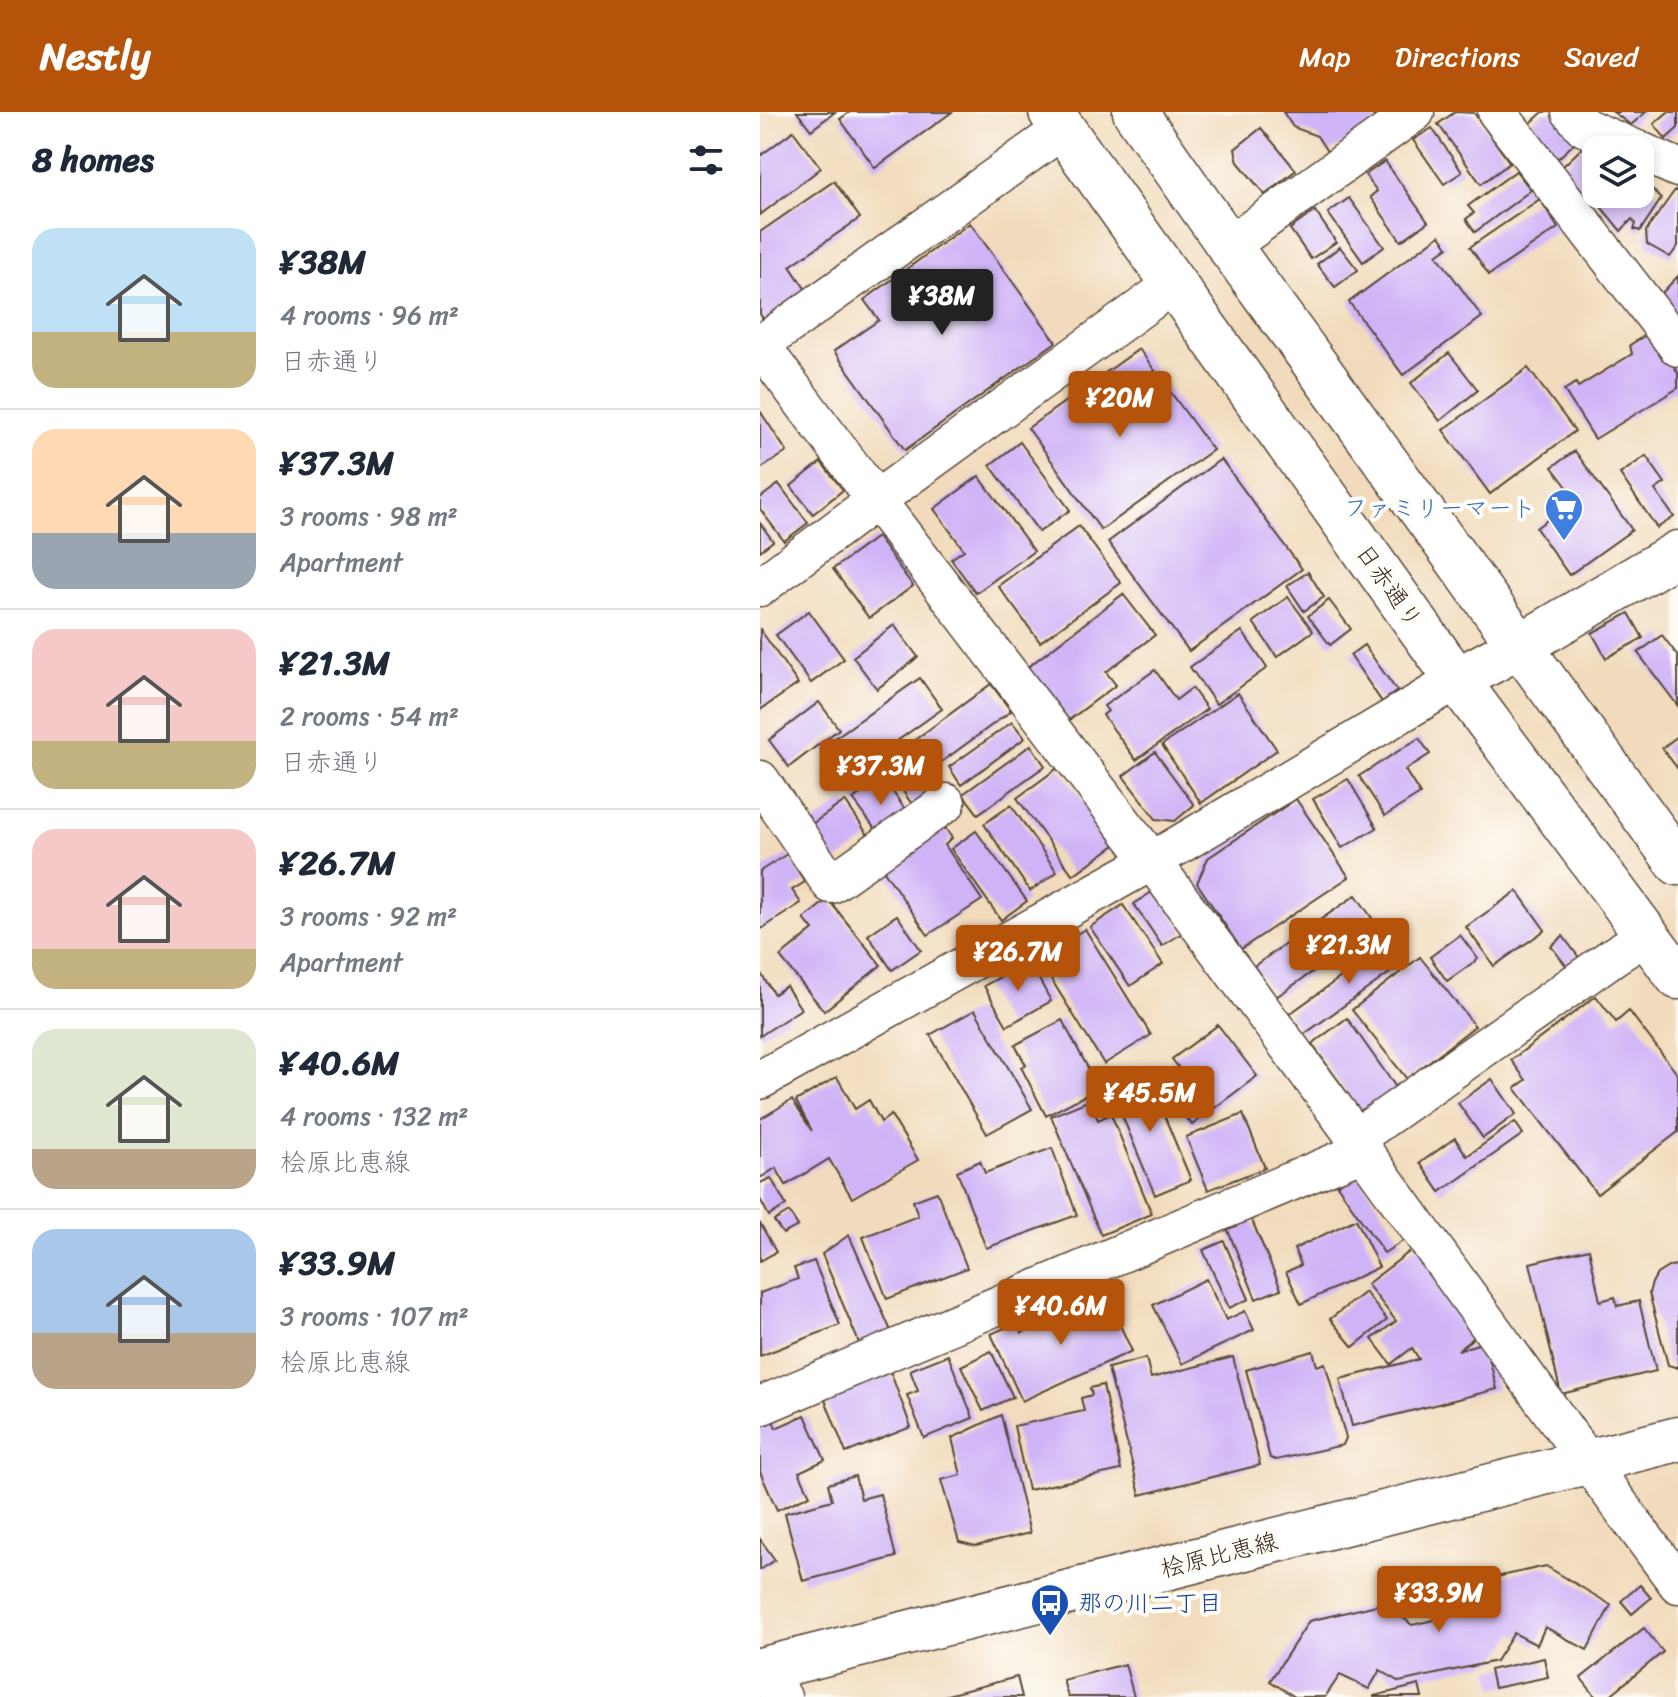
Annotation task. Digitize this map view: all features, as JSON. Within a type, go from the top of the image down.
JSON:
[{"type":"main road","points":[[1135,112],[1678,863]]},
{"type":"main road","name":"日赤通り","points":[[1057,120],[1457,680],[1678,977]]},
{"type":"main road","points":[[1457,680],[1678,553]]},
{"type":"main road","name":"桧原比恵線","points":[[766,1676],[1678,1439]]},
{"type":"street","points":[[1229,246],[1415,112]]},
{"type":"street","points":[[1497,112],[1678,347]]},
{"type":"street","points":[[1571,112],[1584,127],[1604,136]]},
{"type":"street","points":[[1057,120],[760,345],[1152,861],[1678,1584]]},
{"type":"street","points":[[1654,158],[1678,168]]},
{"type":"street","points":[[760,587],[1174,284]]},
{"type":"street","points":[[760,1080],[1152,861],[1457,680]]},
{"type":"street","points":[[760,780],[831,884],[946,803]]},
{"type":"street","points":[[760,1406],[1359,1145],[1614,956],[1647,935]]},
{"type":"building","points":[[797,112],[835,112],[811,130]]},
{"type":"building","points":[[850,112],[952,112],[875,168],[840,119]]},
{"type":"building","points":[[1283,112],[1371,112],[1377,121],[1328,153],[1317,136],[1293,127]]},
{"type":"building","points":[[1455,112],[1474,113],[1510,163],[1481,184],[1438,124]]},
{"type":"building","points":[[1543,112],[1551,112],[1577,141],[1554,162],[1524,129]]},
{"type":"building","points":[[1613,112],[1646,112],[1631,125]]},
{"type":"building","points":[[1668,112],[1678,112],[1678,128],[1666,139],[1654,124]]},
{"type":"building","points":[[1261,128],[1296,170],[1265,195],[1238,162],[1235,149]]},
{"type":"building","points":[[1432,128],[1462,172],[1444,184],[1413,140]]},
{"type":"building","points":[[793,131],[821,168],[760,215],[760,156]]},
{"type":"building","points":[[1582,148],[1582,194],[1558,171]]},
{"type":"building","points":[[1385,161],[1428,222],[1401,241],[1370,197],[1377,191],[1365,175]]},
{"type":"building","points":[[1516,171],[1531,190],[1475,232],[1466,219],[1474,213],[1468,206]]},
{"type":"building","points":[[834,181],[860,218],[790,266],[808,293],[765,322],[760,314],[760,232]]},
{"type":"building","points":[[1675,190],[1678,192],[1678,246],[1670,257],[1647,244],[1646,231]]},
{"type":"building","points":[[1654,191],[1661,199],[1640,231],[1634,229],[1636,224],[1632,219],[1621,231],[1602,208],[1654,208]]},
{"type":"building","points":[[1349,198],[1384,247],[1363,262],[1328,213]]},
{"type":"building","points":[[1540,199],[1558,228],[1489,275],[1470,247]]},
{"type":"building","points":[[1315,211],[1336,242],[1311,259],[1290,229]]},
{"type":"building","points":[[970,223],[1056,342],[905,450],[834,351],[879,320],[864,300]]},
{"type":"building","points":[[1440,235],[1448,247],[1437,255],[1482,317],[1403,375],[1349,302]]},
{"type":"building","points":[[1340,247],[1358,270],[1335,287],[1317,264]]},
{"type":"building","points":[[1678,276],[1678,316],[1658,297]]},
{"type":"building","points":[[1647,334],[1662,359],[1667,356],[1678,373],[1678,388],[1595,439],[1564,390],[1576,383],[1578,387],[1632,354],[1630,345]]},
{"type":"building","points":[[1139,349],[1213,450],[1101,530],[1028,428]]},
{"type":"building","points":[[1449,353],[1478,390],[1440,421],[1411,383]]},
{"type":"building","points":[[1528,368],[1575,431],[1490,494],[1443,430]]},
{"type":"building","points":[[760,411],[787,452],[760,469]]},
{"type":"building","points":[[1020,442],[1070,510],[1039,532],[990,465]]},
{"type":"building","points":[[1575,451],[1632,530],[1569,575],[1536,528],[1576,499],[1552,467]]},
{"type":"building","points":[[1646,456],[1665,483],[1655,490],[1674,517],[1657,528],[1620,474]]},
{"type":"building","points":[[1221,459],[1302,569],[1189,651],[1108,542]]},
{"type":"building","points":[[821,462],[843,490],[813,514],[791,486]]},
{"type":"building","points":[[979,476],[1034,551],[976,593],[951,559],[964,550],[934,509]]},
{"type":"building","points":[[779,484],[808,523],[784,541],[760,509],[760,498]]},
{"type":"building","points":[[760,523],[773,541],[760,551]]},
{"type":"building","points":[[1079,526],[1121,583],[1040,642],[998,586]]},
{"type":"building","points":[[877,537],[913,586],[869,618],[833,569]]},
{"type":"building","points":[[1308,572],[1324,597],[1304,611],[1287,586]]},
{"type":"building","points":[[1123,594],[1155,635],[1106,672],[1116,685],[1069,720],[1028,667]]},
{"type":"building","points":[[1288,597],[1313,631],[1277,657],[1253,622]]},
{"type":"building","points":[[1329,600],[1351,629],[1330,645],[1308,616]]},
{"type":"building","points":[[809,611],[844,659],[811,683],[776,635]]},
{"type":"building","points":[[1629,613],[1643,638],[1606,658],[1592,633]]},
{"type":"building","points":[[894,625],[918,657],[877,689],[853,657]]},
{"type":"building","points":[[760,629],[798,684],[760,710]]},
{"type":"building","points":[[1242,631],[1267,668],[1216,704],[1190,667]]},
{"type":"building","points":[[1662,635],[1678,656],[1678,706],[1638,653]]},
{"type":"building","points":[[1364,645],[1397,691],[1382,702],[1350,655]]},
{"type":"building","points":[[1155,670],[1176,700],[1192,688],[1207,709],[1136,760],[1103,715],[1108,711],[1104,706]]},
{"type":"building","points":[[920,678],[942,709],[845,778],[822,747]]},
{"type":"building","points":[[991,684],[1011,711],[936,766],[916,739]]},
{"type":"building","points":[[1238,693],[1277,750],[1201,803],[1162,745]]},
{"type":"building","points":[[819,702],[839,729],[789,767],[769,740]]},
{"type":"building","points":[[1012,722],[1025,738],[961,785],[949,767]]},
{"type":"building","points":[[1678,736],[1678,769],[1662,748]]},
{"type":"building","points":[[1419,738],[1430,754],[1405,770],[1420,794],[1385,816],[1359,776]]},
{"type":"building","points":[[1031,745],[1045,766],[978,814],[963,794]]},
{"type":"building","points":[[913,749],[944,792],[917,811],[887,769]]},
{"type":"building","points":[[1155,752],[1194,805],[1175,821],[1156,819],[1123,776]]},
{"type":"building","points":[[1059,767],[1115,845],[1073,875],[1017,798]]},
{"type":"building","points":[[883,778],[909,815],[880,836],[853,799]]},
{"type":"building","points":[[1348,779],[1377,828],[1342,848],[1313,799]]},
{"type":"building","points":[[1296,799],[1349,877],[1241,949],[1197,883],[1208,858]]},
{"type":"building","points":[[845,801],[870,838],[834,863],[809,826]]},
{"type":"building","points":[[1011,805],[1057,872],[1030,891],[984,824]]},
{"type":"building","points":[[938,817],[952,838],[945,845],[982,900],[928,935],[875,858]]},
{"type":"building","points":[[976,831],[1027,901],[1001,920],[951,849]]},
{"type":"building","points":[[787,854],[805,882],[792,890],[801,903],[760,930],[760,871]]},
{"type":"building","points":[[1156,889],[1184,932],[1162,946],[1134,904]]},
{"type":"building","points":[[1517,891],[1545,930],[1494,966],[1466,927]]},
{"type":"building","points":[[1356,895],[1378,927],[1276,997],[1254,966]]},
{"type":"building","points":[[828,899],[881,965],[824,1011],[780,957],[813,930],[804,919]]},
{"type":"building","points":[[1123,905],[1163,964],[1130,986],[1090,927]]},
{"type":"building","points":[[897,915],[921,950],[892,970],[868,935]]},
{"type":"building","points":[[1085,929],[1151,1035],[1104,1064],[1038,958]]},
{"type":"building","points":[[1386,935],[1405,962],[1303,1035],[1288,1015],[1366,959],[1362,953]]},
{"type":"building","points":[[1460,935],[1478,959],[1447,981],[1430,957]]},
{"type":"building","points":[[1563,936],[1583,963],[1571,972],[1551,946]]},
{"type":"building","points":[[1420,957],[1475,1026],[1407,1079],[1352,1010]]},
{"type":"building","points":[[1029,961],[1051,1001],[1007,1026],[984,986]]},
{"type":"building","points":[[760,972],[774,994],[786,986],[801,1009],[760,1036]]},
{"type":"building","points":[[1596,996],[1616,1022],[1629,1011],[1678,1075],[1678,1132],[1597,1194],[1515,1088],[1526,1080],[1511,1060]]},
{"type":"building","points":[[975,1010],[1032,1109],[987,1134],[930,1035]]},
{"type":"building","points":[[1347,1018],[1400,1093],[1365,1118],[1312,1044]]},
{"type":"building","points":[[1062,1020],[1099,1088],[1046,1116],[1021,1067],[1026,1065],[1015,1045]]},
{"type":"building","points":[[1218,1025],[1257,1076],[1192,1125],[1176,1103],[1195,1089],[1172,1059]]},
{"type":"building","points":[[1128,1076],[1132,1086],[1149,1079],[1191,1180],[1155,1195],[1109,1084]]},
{"type":"building","points":[[837,1077],[855,1109],[869,1100],[881,1122],[891,1115],[918,1160],[852,1198],[829,1159],[786,1185],[776,1168],[760,1178],[760,1119],[792,1100],[812,1131],[796,1101]]},
{"type":"building","points":[[1492,1079],[1516,1114],[1483,1138],[1458,1103]]},
{"type":"building","points":[[1090,1100],[1098,1120],[1111,1114],[1152,1214],[1101,1235],[1051,1116]]},
{"type":"building","points":[[1243,1114],[1265,1168],[1208,1190],[1186,1137]]},
{"type":"building","points":[[1515,1122],[1523,1134],[1440,1192],[1420,1163],[1455,1138],[1467,1156]]},
{"type":"building","points":[[1052,1148],[1077,1215],[986,1248],[957,1171],[980,1161],[985,1173]]},
{"type":"building","points":[[1356,1172],[1403,1241],[1384,1253],[1337,1185]]},
{"type":"building","points":[[771,1178],[786,1205],[769,1216],[760,1199],[760,1183]]},
{"type":"building","points":[[937,1192],[967,1268],[887,1299],[863,1237],[918,1216],[913,1201]]},
{"type":"building","points":[[789,1212],[798,1226],[783,1234],[774,1221]]},
{"type":"building","points":[[1251,1218],[1281,1289],[1256,1299],[1227,1228]]},
{"type":"building","points":[[1356,1219],[1379,1267],[1301,1304],[1286,1272],[1301,1265],[1294,1249]]},
{"type":"building","points":[[760,1223],[776,1252],[760,1261]]},
{"type":"building","points":[[849,1235],[891,1331],[859,1343],[822,1254]]},
{"type":"building","points":[[1224,1241],[1249,1299],[1229,1308],[1203,1250]]},
{"type":"building","points":[[1421,1243],[1486,1328],[1458,1350],[1485,1342],[1497,1389],[1352,1426],[1340,1379],[1419,1359],[1412,1348],[1391,1364],[1372,1339],[1396,1321],[1367,1284]]},
{"type":"building","points":[[1589,1249],[1600,1301],[1615,1297],[1617,1306],[1639,1301],[1656,1371],[1561,1394],[1530,1263]]},
{"type":"building","points":[[814,1261],[840,1325],[760,1356],[760,1293],[798,1279],[794,1268]]},
{"type":"building","points":[[1678,1265],[1678,1368],[1668,1365],[1649,1293],[1657,1274]]},
{"type":"building","points":[[1206,1279],[1226,1320],[1245,1311],[1254,1330],[1182,1364],[1153,1305]]},
{"type":"building","points":[[1365,1292],[1387,1320],[1353,1347],[1330,1319]]},
{"type":"building","points":[[1106,1295],[1132,1351],[1022,1401],[991,1334],[1018,1322],[1022,1333]]},
{"type":"building","points":[[991,1351],[1013,1397],[983,1411],[961,1366]]},
{"type":"building","points":[[1313,1351],[1317,1366],[1325,1363],[1346,1438],[1343,1445],[1276,1460],[1270,1458],[1246,1370]]},
{"type":"building","points":[[948,1355],[973,1418],[924,1438],[907,1395],[918,1391],[910,1370]]},
{"type":"building","points":[[1233,1357],[1260,1465],[1140,1495],[1108,1368],[1146,1358],[1151,1378]]},
{"type":"building","points":[[890,1371],[911,1427],[846,1453],[824,1397]]},
{"type":"building","points":[[1103,1385],[1121,1470],[1028,1490],[1014,1426],[1084,1411],[1081,1398],[1092,1395],[1090,1388]]},
{"type":"building","points":[[805,1415],[825,1460],[799,1472],[810,1495],[777,1510],[760,1472],[760,1426],[773,1420],[776,1428]]},
{"type":"building","points":[[1001,1415],[1030,1533],[976,1546],[959,1542],[941,1480],[961,1475],[952,1438]]},
{"type":"building","points":[[855,1476],[861,1499],[880,1494],[896,1557],[803,1581],[785,1513],[832,1500],[828,1484]]},
{"type":"building","points":[[760,1539],[775,1560],[760,1570]]},
{"type":"building","points":[[1546,1566],[1611,1605],[1587,1650],[1545,1627],[1537,1645],[1514,1633],[1496,1661],[1399,1682],[1380,1670],[1369,1689],[1340,1675],[1325,1697],[1295,1697],[1270,1681],[1309,1621],[1385,1603],[1412,1625],[1464,1613],[1483,1580]]},
{"type":"building","points":[[1640,1585],[1651,1598],[1632,1614],[1621,1601]]},
{"type":"building","points":[[1644,1628],[1663,1652],[1608,1697],[1596,1697],[1581,1678]]},
{"type":"building","points":[[1544,1658],[1548,1677],[1494,1688],[1490,1670]]},
{"type":"building","points":[[1125,1664],[1134,1697],[1068,1697],[1063,1680]]},
{"type":"building","points":[[1017,1677],[1022,1697],[943,1697],[943,1696]]},
{"type":"building","points":[[1419,1685],[1422,1697],[1374,1697],[1374,1696]]},
{"type":"place","name":"ファミリーマート","points":[[1564,542]]},
{"type":"place","name":"那の川二丁目","points":[[1050,1637]]}]
